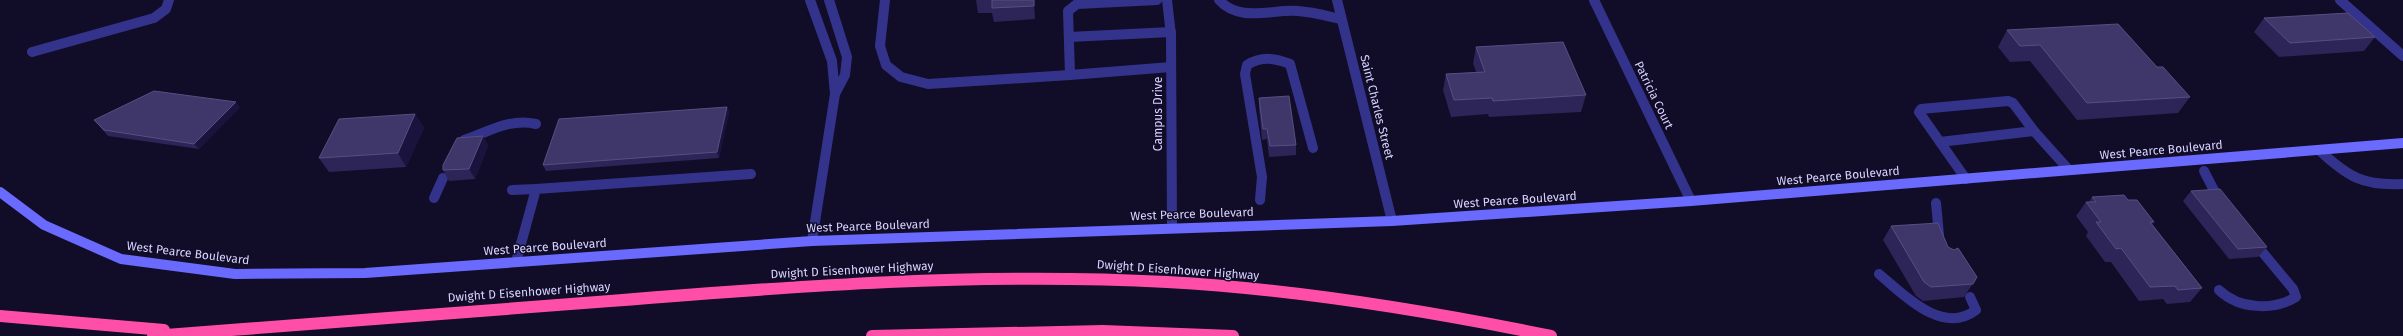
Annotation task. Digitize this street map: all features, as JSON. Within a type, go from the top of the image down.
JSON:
[{"type":"highway","name":"Dwight D Eisenhower Highway","points":[[153,336],[772,289],[883,282],[1005,278],[1167,282],[1247,288],[1412,310],[1551,336]]},
{"type":"highway","points":[[0,316],[198,333]]},
{"type":"highway","points":[[872,336],[1103,331],[1233,336]]},
{"type":"main road","name":"West Pearce Boulevard","points":[[0,192],[44,226],[121,259],[235,274],[364,273],[812,241],[1172,227],[1392,221],[1691,202],[2403,143]]},
{"type":"street","points":[[32,52],[154,18],[164,12],[169,6],[169,0]]},
{"type":"street","points":[[810,0],[832,61],[835,94],[812,241]]},
{"type":"street","points":[[829,0],[847,57],[845,75],[835,94]]},
{"type":"street","points":[[885,0],[880,46],[886,64],[901,77],[928,84],[1171,67]]},
{"type":"street","points":[[1070,75],[1068,11],[1077,4],[1157,0]]},
{"type":"street","name":"Campus Drive","points":[[1167,0],[1171,32],[1172,227]]},
{"type":"street","points":[[1219,0],[1224,8],[1240,13],[1297,10],[1341,19]]},
{"type":"street","name":"Saint Charles Street","points":[[1336,0],[1392,221]]},
{"type":"street","name":"Patricia Court","points":[[1594,0],[1691,202]]},
{"type":"street","points":[[2340,0],[2403,56]]},
{"type":"street","points":[[816,16],[834,12]]},
{"type":"street","points":[[1069,37],[1171,32]]},
{"type":"street","points":[[1260,200],[1262,177],[1245,74],[1246,65],[1256,59],[1275,58],[1290,64],[1313,148]]},
{"type":"street","points":[[1966,179],[1919,112],[1921,109],[2008,101],[2013,103],[2034,131],[2070,170]]},
{"type":"street","points":[[456,148],[459,142],[483,134],[495,126],[510,121],[526,121],[536,124]]},
{"type":"street","points":[[1940,142],[2034,131]]},
{"type":"street","points":[[2319,150],[2342,171],[2365,184],[2379,186],[2403,184]]},
{"type":"street","points":[[2204,171],[2207,180],[2227,210]]},
{"type":"street","points":[[512,190],[751,174]]},
{"type":"street","points":[[434,198],[443,178]]},
{"type":"street","points":[[516,262],[536,189]]},
{"type":"street","points":[[1936,203],[1940,249]]},
{"type":"street","points":[[2219,290],[2232,301],[2251,306],[2288,304],[2296,297],[2293,289],[2248,236]]},
{"type":"street","points":[[1879,274],[1928,314],[1941,319],[1969,317],[1976,310],[1975,304],[1970,297]]},
{"type":"building","points":[[992,0],[1034,0],[1034,6],[992,8]]},
{"type":"building","points":[[2348,13],[2375,37],[2290,43],[2264,18]]},
{"type":"building","points":[[2118,24],[2157,67],[2163,67],[2190,97],[2087,103],[2040,45],[2020,46],[2007,30]]},
{"type":"building","points":[[1563,42],[1586,95],[1493,101],[1492,98],[1454,100],[1446,74],[1485,72],[1476,47]]},
{"type":"building","points":[[154,91],[236,102],[194,144],[104,130],[94,120]]},
{"type":"building","points":[[1289,96],[1296,145],[1270,146],[1267,129],[1263,129],[1259,98]]},
{"type":"building","points":[[727,107],[717,152],[543,165],[559,119]]},
{"type":"building","points":[[415,114],[398,153],[319,158],[339,119]]},
{"type":"building","points":[[483,136],[469,169],[443,170],[443,165],[457,138]]},
{"type":"building","points":[[2220,189],[2267,247],[2238,249],[2191,191]]},
{"type":"building","points":[[2124,195],[2128,200],[2137,200],[2154,222],[2150,222],[2202,288],[2178,290],[2175,286],[2150,287],[2121,248],[2116,249],[2096,222],[2101,222],[2086,202],[2096,202],[2092,197]]},
{"type":"building","points":[[1938,223],[1948,247],[1954,250],[1958,248],[1977,277],[1973,284],[1931,287],[1924,282],[1891,226]]}]
